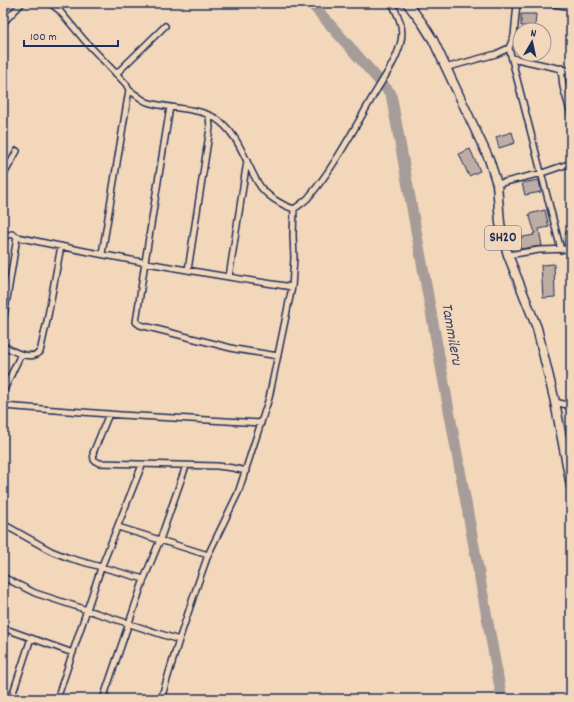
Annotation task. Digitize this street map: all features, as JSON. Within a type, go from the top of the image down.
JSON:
[{"type":"main road","name":"SH20","points":[[407,3],[424,24],[433,40],[488,159],[496,184],[500,223],[508,255],[537,328],[555,402],[571,486]]},
{"type":"street","points":[[3,23],[22,3]]},
{"type":"street","points":[[50,3],[59,10],[85,41],[126,84],[129,90],[145,101],[215,118],[226,128],[238,144],[258,184],[270,197],[294,209]]},
{"type":"street","points":[[294,209],[307,199],[317,187],[377,90],[396,55],[401,42],[402,30],[400,19],[392,3]]},
{"type":"street","points":[[512,58],[509,48],[514,36],[517,3]]},
{"type":"street","points":[[548,3],[571,7]]},
{"type":"street","points":[[116,74],[165,26]]},
{"type":"street","points":[[445,68],[496,54],[509,48]]},
{"type":"street","points":[[513,62],[561,250]]},
{"type":"street","points":[[532,62],[571,71]]},
{"type":"street","points":[[561,68],[563,86],[571,115]]},
{"type":"street","points":[[102,254],[129,90]]},
{"type":"street","points":[[170,107],[144,262],[136,322],[140,325],[235,348],[278,356]]},
{"type":"street","points":[[188,270],[210,128],[209,116]]},
{"type":"street","points":[[3,176],[17,151]]},
{"type":"street","points":[[229,277],[247,160]]},
{"type":"street","points":[[496,184],[542,173],[571,163]]},
{"type":"street","points":[[162,699],[179,640],[208,555],[238,493],[269,398],[292,287],[294,258],[294,209]]},
{"type":"street","points":[[3,240],[5,236],[9,234],[17,237],[144,262],[292,287]]},
{"type":"street","points":[[3,323],[17,237]]},
{"type":"street","points":[[3,345],[21,354],[32,356],[37,355],[40,352],[61,246]]},
{"type":"street","points":[[508,255],[539,250],[571,250]]},
{"type":"street","points":[[3,392],[21,354]]},
{"type":"street","points":[[555,402],[571,406]]},
{"type":"street","points":[[3,406],[261,423]]},
{"type":"street","points":[[109,414],[94,453],[94,460],[99,463],[217,466],[246,471]]},
{"type":"street","points":[[57,699],[101,568],[142,465]]},
{"type":"street","points":[[103,699],[128,623],[160,540],[186,466]]},
{"type":"street","points":[[3,524],[51,552],[101,568],[144,579]]},
{"type":"street","points":[[118,527],[208,555]]},
{"type":"street","points":[[3,577],[35,593],[179,640]]},
{"type":"street","points":[[3,628],[73,653]]},
{"type":"street","points":[[11,699],[31,638]]},
{"type":"building","points":[[521,14],[536,14],[535,22],[521,22]]},
{"type":"building","points":[[512,132],[515,143],[499,148],[496,137]]},
{"type":"building","points":[[470,149],[480,171],[469,176],[459,154]]},
{"type":"building","points":[[539,180],[541,192],[525,195],[522,183]]},
{"type":"building","points":[[545,210],[549,227],[539,229],[542,246],[520,249],[518,238],[534,235],[533,233],[535,233],[529,214]]},
{"type":"building","points":[[566,231],[571,232],[571,245],[564,244]]},
{"type":"building","points":[[554,264],[555,297],[543,298],[541,265]]},
{"type":"waterway","name":"Tammileru","points":[[311,3],[391,94],[502,699]]}]
